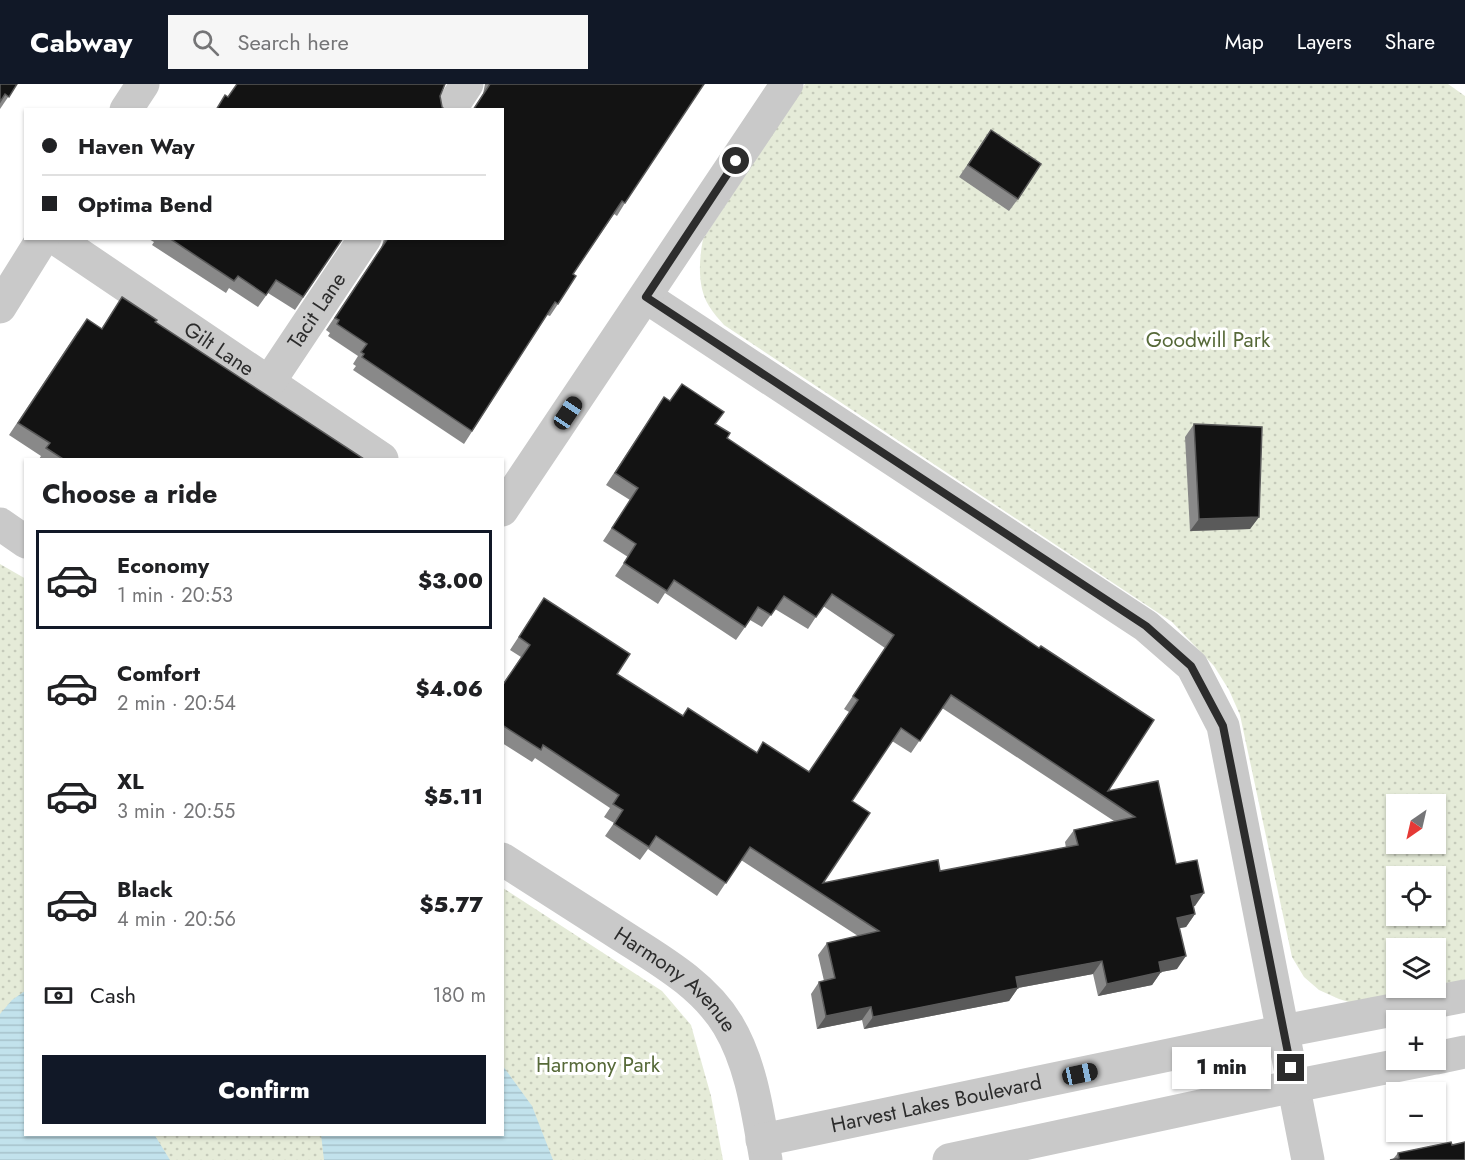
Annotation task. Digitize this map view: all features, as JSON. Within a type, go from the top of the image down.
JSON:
[{"type":"street","points":[[127,108],[143,84]]},
{"type":"street","points":[[451,108],[467,84]]},
{"type":"street","points":[[504,507],[787,84]]},
{"type":"street","points":[[0,307],[42,240]]},
{"type":"street","name":"Gilt Lane","points":[[58,240],[381,458]]},
{"type":"street","name":"Tacit Lane","points":[[269,382],[364,240]]},
{"type":"street","points":[[646,297],[1146,626],[1191,666],[1223,726],[1308,1160]]},
{"type":"street","points":[[0,524],[24,541]]},
{"type":"street","name":"Harmony Avenue","points":[[504,860],[661,962],[703,993],[728,1025],[742,1057],[755,1097],[764,1150]]},
{"type":"street","name":"Harvest Lakes Boulevard","points":[[764,1150],[1284,1031],[1465,996]]},
{"type":"street","points":[[1446,1056],[1465,1052]]},
{"type":"street","points":[[949,1160],[1386,1068]]},
{"type":"green space","name":"Goodwill Park","points":[[805,84],[1448,84],[1465,96],[1465,985],[1446,989],[1446,938],[1386,938],[1386,998],[1401,998],[1362,1006],[1319,990],[1304,977],[1292,957],[1240,715],[1229,690],[1214,666],[1172,622],[724,325],[711,309],[702,290],[703,239]]},
{"type":"green space","name":"Harmony Park","points":[[0,564],[24,578],[24,1136],[504,1136],[504,889],[662,991],[691,1025],[711,1096],[723,1160],[0,1160]]},
{"type":"water","points":[[24,992],[24,1136],[155,1136],[170,1160],[0,1160],[0,1014],[12,1000]]},
{"type":"water","points":[[504,1067],[532,1106],[553,1160],[324,1160],[321,1136],[504,1136]]},
{"type":"building","points":[[0,84],[17,84],[9,97],[5,94],[0,102]]},
{"type":"building","points":[[237,84],[445,84],[440,96],[443,108],[217,108],[225,95],[228,97]]},
{"type":"building","points":[[490,84],[704,84],[625,203],[622,201],[573,274],[576,276],[558,304],[555,302],[472,431],[362,357],[364,354],[361,352],[367,344],[337,324],[339,320],[335,318],[387,240],[504,240],[504,108],[474,108]]},
{"type":"building","points":[[991,130],[1041,164],[1018,199],[968,165]]},
{"type":"building","points":[[172,240],[342,240],[303,297],[276,280],[266,295],[238,276],[234,281]]},
{"type":"building","points":[[122,297],[157,320],[155,322],[362,458],[61,458],[46,448],[50,443],[18,423],[87,319],[102,329]]},
{"type":"building","points":[[682,384],[724,412],[715,424],[730,433],[727,438],[1039,648],[1041,646],[1154,720],[1108,791],[1158,781],[1176,864],[1197,860],[1204,893],[1191,896],[1195,914],[1177,918],[1186,956],[1159,962],[1161,972],[1107,984],[1102,961],[1016,977],[1018,988],[873,1017],[871,1007],[826,1016],[819,982],[835,978],[827,943],[879,931],[750,847],[726,883],[656,836],[649,847],[614,824],[623,810],[613,804],[619,795],[543,745],[541,750],[504,726],[504,683],[530,645],[519,637],[544,598],[630,654],[617,674],[683,716],[688,708],[757,753],[763,742],[809,772],[858,700],[853,696],[894,635],[832,594],[816,617],[784,596],[771,615],[758,607],[745,627],[674,580],[667,591],[624,563],[636,544],[612,528],[638,488],[615,473],[664,397],[670,401]],"holes":[[[951,695],[1135,817],[1074,830],[1078,845],[940,871],[938,860],[823,883],[870,813],[852,801],[901,728],[920,741]]]},
{"type":"building","points":[[1194,424],[1262,427],[1259,517],[1199,519]]},
{"type":"building","points":[[1451,1142],[1452,1145],[1465,1142],[1465,1160],[1390,1160],[1399,1158],[1398,1153]]},
{"type":"route","points":[[736,161],[646,297],[1146,626],[1191,666],[1223,726],[1291,1068]]}]
